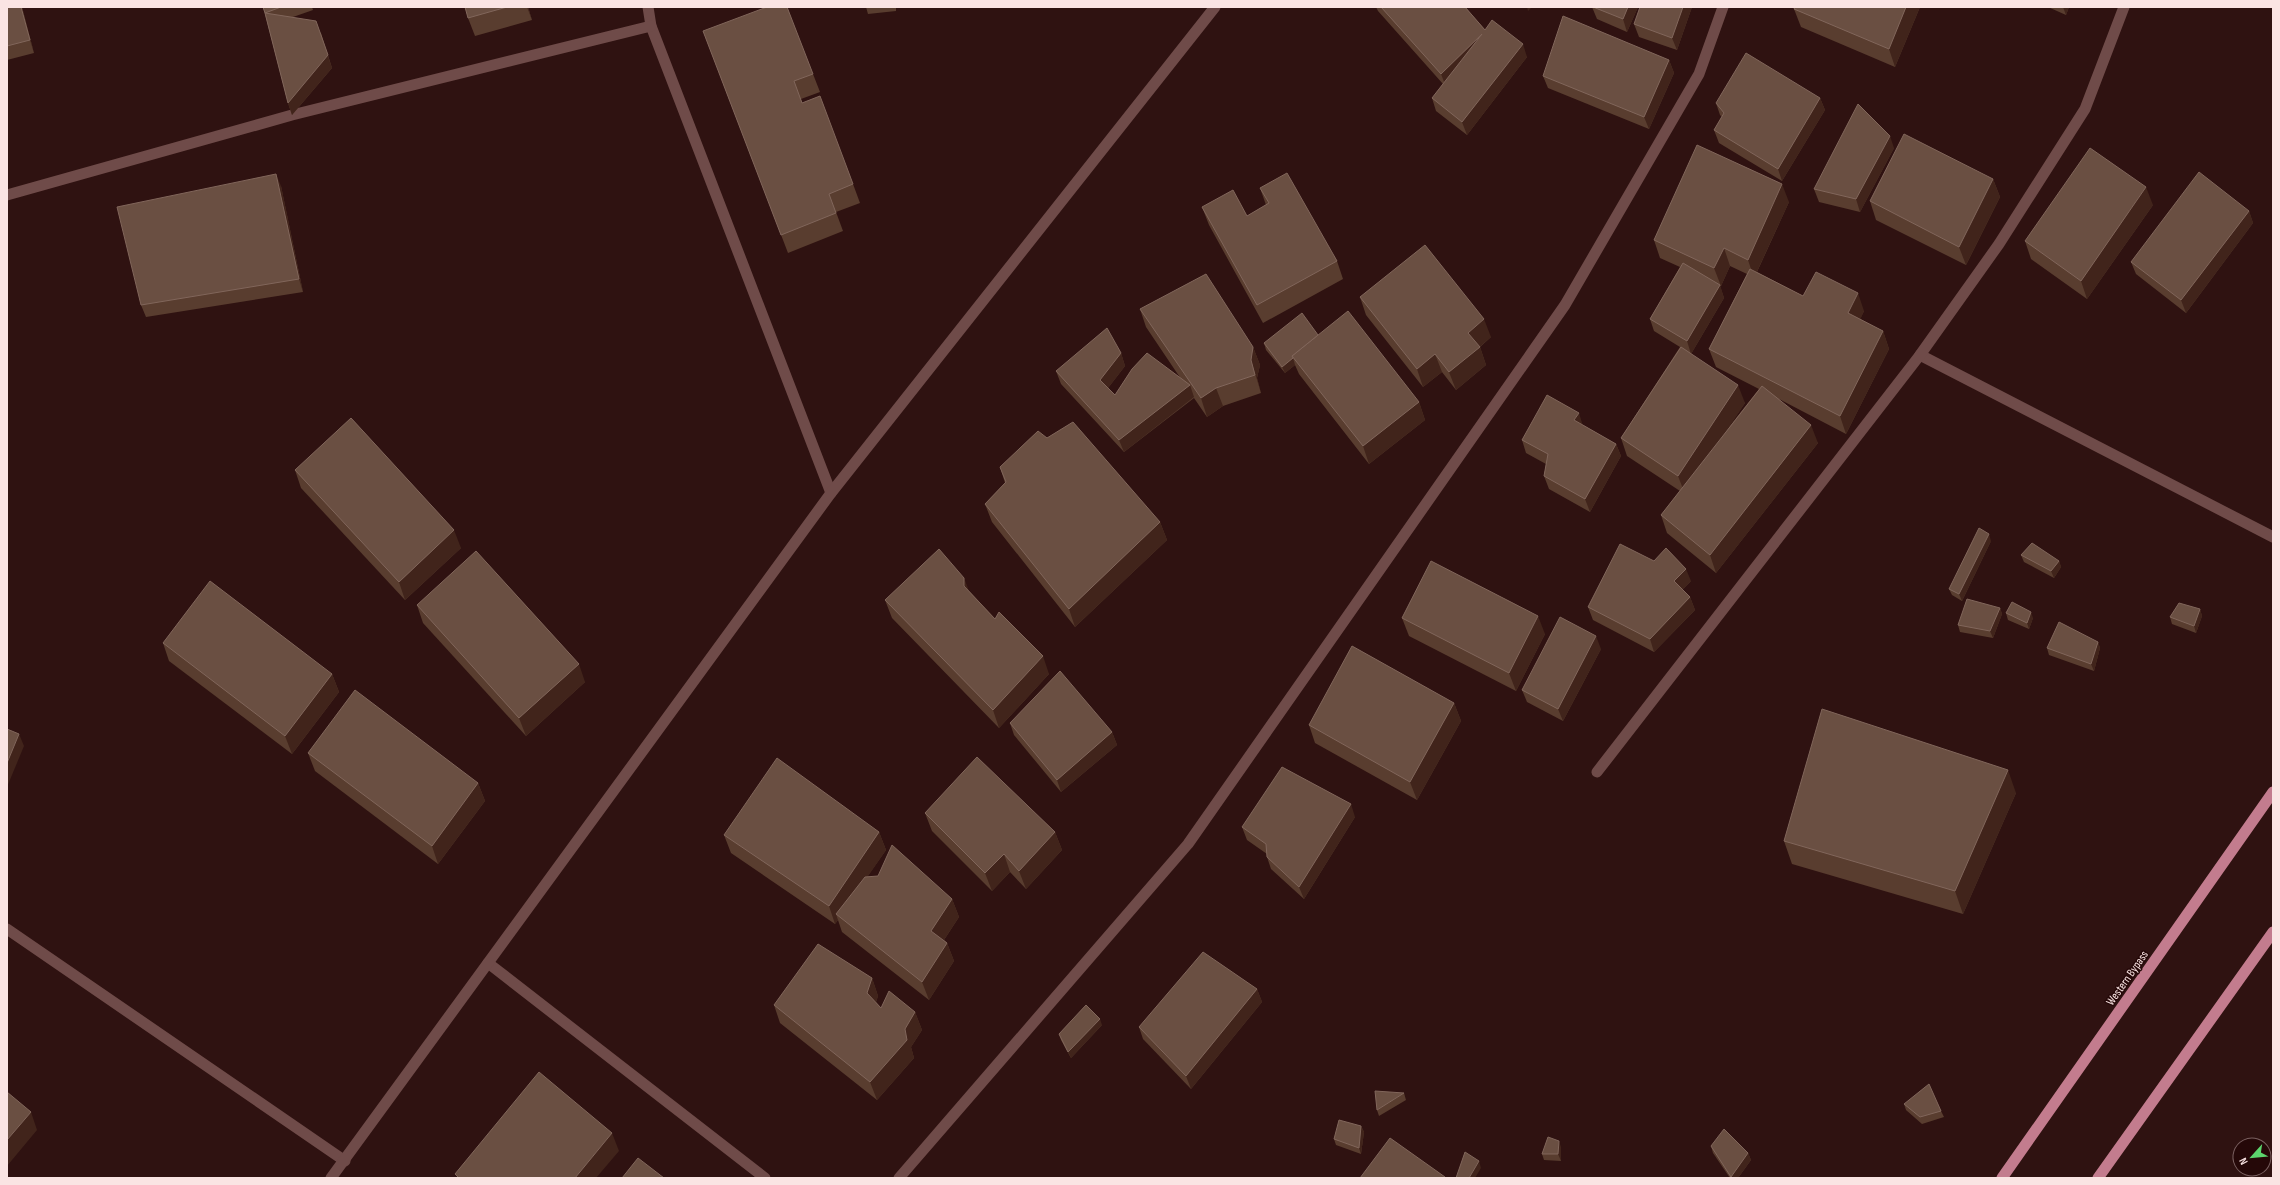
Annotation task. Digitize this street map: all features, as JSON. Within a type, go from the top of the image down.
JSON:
[{"type":"main road","name":"Western Bypass","points":[[2002,1178],[2273,792]]},
{"type":"main road","points":[[2098,1178],[2273,932]]},
{"type":"street","points":[[648,7],[651,26],[831,493]]},
{"type":"street","points":[[331,1178],[345,1161],[831,493],[1215,7]]},
{"type":"street","points":[[899,1178],[1188,844],[1565,305],[1699,74],[1723,7]]},
{"type":"street","points":[[1597,772],[1920,355],[1999,244],[2085,110],[2124,7]]},
{"type":"street","points":[[7,195],[292,115],[651,26]]},
{"type":"street","points":[[1920,355],[2273,537]]},
{"type":"street","points":[[7,929],[345,1161]]},
{"type":"street","points":[[488,964],[765,1178]]},
{"type":"building","points":[[7,7],[21,7],[30,40],[7,46]]},
{"type":"building","points":[[263,7],[281,7],[265,13]]},
{"type":"building","points":[[465,7],[507,7],[468,18]]},
{"type":"building","points":[[767,7],[787,7],[813,74],[794,81],[802,103],[820,96],[853,184],[829,194],[836,213],[781,235],[703,31]]},
{"type":"building","points":[[1381,7],[1465,7],[1485,30],[1492,20],[1523,44],[1462,122],[1432,98],[1482,34],[1441,74]]},
{"type":"building","points":[[1593,7],[1628,7],[1623,19]]},
{"type":"building","points":[[1640,7],[1683,7],[1672,38],[1634,24]]},
{"type":"building","points":[[1795,7],[1906,7],[1889,49],[1794,9]]},
{"type":"building","points":[[265,13],[316,21],[328,55],[288,103]]},
{"type":"building","points":[[1563,16],[1669,60],[1644,117],[1543,76]]},
{"type":"building","points":[[1746,53],[1820,98],[1778,169],[1714,130],[1724,113],[1716,103]]},
{"type":"building","points":[[1858,104],[1890,136],[1856,199],[1814,189]]},
{"type":"building","points":[[1904,134],[1993,179],[1959,247],[1870,201]]},
{"type":"building","points":[[1697,145],[1782,184],[1748,260],[1724,248],[1714,268],[1654,240]]},
{"type":"building","points":[[2090,148],[2146,187],[2081,281],[2025,241]]},
{"type":"building","points":[[2199,172],[2249,211],[2181,300],[2131,262]]},
{"type":"building","points":[[1287,173],[1337,261],[1257,305],[1202,207],[1233,190],[1247,216],[1269,203],[1260,188]]},
{"type":"building","points":[[276,174],[299,279],[141,305],[117,207]]},
{"type":"building","points":[[1425,245],[1484,319],[1468,333],[1480,347],[1449,372],[1435,354],[1417,369],[1360,297]]},
{"type":"building","points":[[1683,263],[1720,285],[1687,341],[1650,319]]},
{"type":"building","points":[[1750,269],[1803,296],[1816,272],[1858,293],[1848,313],[1883,331],[1840,416],[1709,349]]},
{"type":"building","points":[[1206,274],[1253,347],[1251,360],[1255,375],[1216,388],[1201,398],[1140,309]]},
{"type":"building","points":[[1348,311],[1419,402],[1363,446],[1292,356]]},
{"type":"building","points":[[1302,313],[1318,335],[1292,356],[1293,358],[1282,367],[1264,343]]},
{"type":"building","points":[[1107,328],[1121,353],[1100,380],[1115,395],[1132,369],[1147,353],[1190,385],[1119,440],[1056,371]]},
{"type":"building","points":[[1681,347],[1738,385],[1678,476],[1621,438]]},
{"type":"building","points":[[1762,386],[1811,425],[1710,555],[1661,515]]},
{"type":"building","points":[[1547,395],[1579,413],[1574,420],[1616,444],[1585,499],[1544,476],[1548,454],[1522,440]]},
{"type":"building","points":[[351,418],[454,530],[399,582],[295,470]]},
{"type":"building","points":[[1073,422],[1160,522],[1069,609],[985,504],[1006,482],[1000,467],[1038,431],[1047,438]]},
{"type":"building","points":[[1979,528],[1989,534],[1959,594],[1949,589]]},
{"type":"building","points":[[2032,543],[2059,561],[2051,571],[2021,555]]},
{"type":"building","points":[[1620,544],[1654,561],[1666,548],[1686,569],[1674,581],[1690,597],[1650,639],[1588,607]]},
{"type":"building","points":[[939,549],[964,578],[964,586],[995,619],[999,612],[1043,656],[993,710],[885,600]]},
{"type":"building","points":[[476,551],[579,664],[519,718],[417,605]]},
{"type":"building","points":[[1431,561],[1538,616],[1509,673],[1402,618]]},
{"type":"building","points":[[210,581],[332,674],[285,736],[163,643]]},
{"type":"building","points":[[1967,599],[2000,608],[1990,631],[1958,625]]},
{"type":"building","points":[[2012,602],[2031,612],[2027,623],[2006,613]]},
{"type":"building","points":[[2179,603],[2200,609],[2194,626],[2170,617]]},
{"type":"building","points":[[1560,617],[1596,636],[1558,709],[1522,690]]},
{"type":"building","points":[[2059,622],[2098,642],[2091,664],[2047,648]]},
{"type":"building","points":[[1352,646],[1454,703],[1410,782],[1309,725]]},
{"type":"building","points":[[1060,671],[1112,732],[1057,780],[1010,723]]},
{"type":"building","points":[[355,690],[478,783],[432,846],[308,753]]},
{"type":"building","points":[[1822,709],[2008,770],[1955,891],[1784,841]]},
{"type":"building","points":[[7,729],[19,734],[7,763]]},
{"type":"building","points":[[977,757],[1055,832],[1019,871],[1004,854],[985,873],[925,813]]},
{"type":"building","points":[[777,758],[879,832],[829,906],[724,835]]},
{"type":"building","points":[[1282,767],[1351,804],[1299,887],[1267,857],[1266,844],[1242,827]]},
{"type":"building","points":[[892,845],[952,899],[931,931],[947,943],[922,982],[836,914],[865,877],[878,876]]},
{"type":"building","points":[[818,944],[872,978],[867,993],[881,1008],[889,991],[915,1012],[905,1029],[907,1040],[870,1082],[774,1005]]},
{"type":"building","points":[[1203,952],[1257,989],[1186,1076],[1139,1027]]},
{"type":"building","points":[[1086,1005],[1100,1019],[1068,1052],[1059,1034]]},
{"type":"building","points":[[539,1072],[612,1133],[575,1178],[459,1178],[455,1174]]},
{"type":"building","points":[[1929,1084],[1941,1111],[1920,1117],[1904,1104]]},
{"type":"building","points":[[1375,1091],[1404,1093],[1377,1110]]},
{"type":"building","points":[[7,1092],[31,1112],[7,1140]]},
{"type":"building","points":[[1339,1120],[1361,1126],[1359,1148],[1334,1139]]},
{"type":"building","points":[[1724,1129],[1748,1153],[1731,1177],[1711,1146]]},
{"type":"building","points":[[1548,1137],[1559,1141],[1558,1154],[1542,1154]]},
{"type":"building","points":[[1390,1138],[1445,1177],[1445,1178],[1360,1178]]},
{"type":"building","points":[[1465,1152],[1479,1161],[1469,1178],[1456,1178]]},
{"type":"building","points":[[638,1158],[664,1178],[622,1178]]}]
